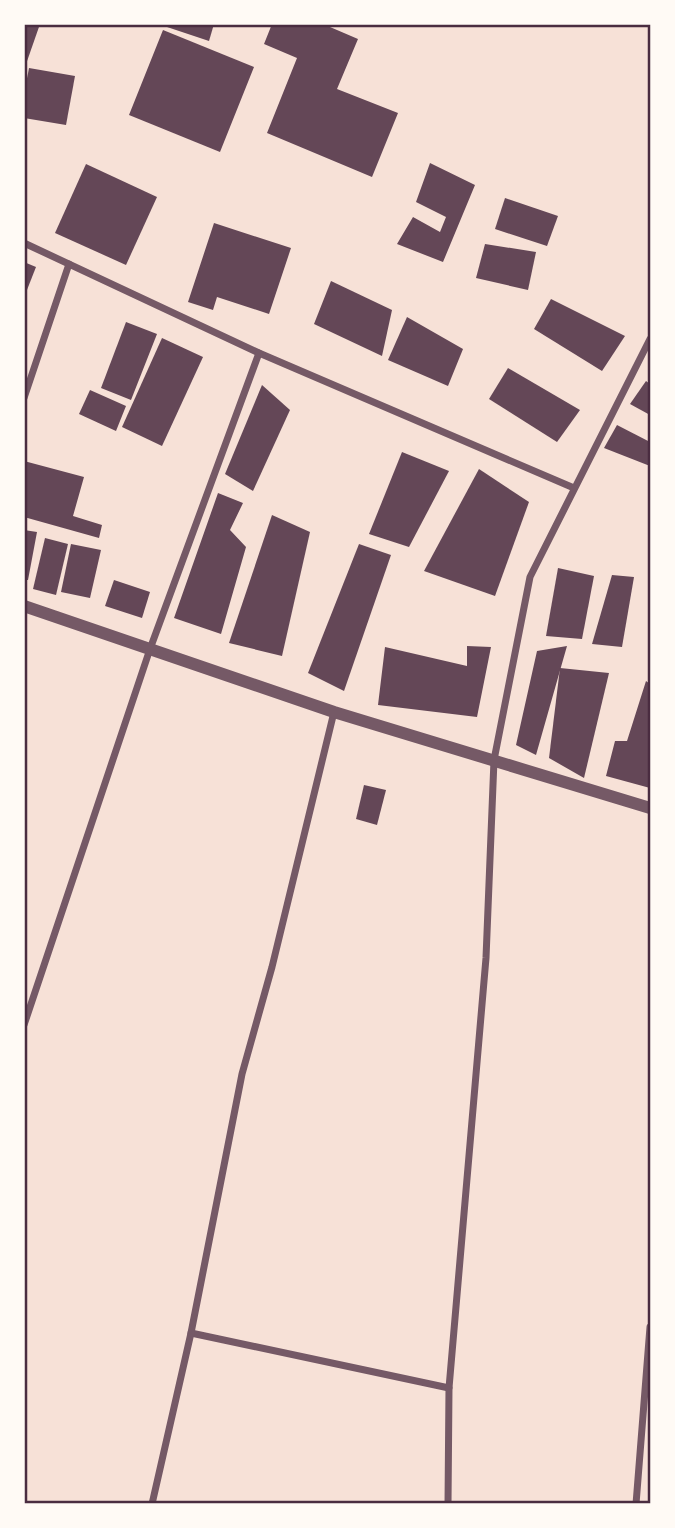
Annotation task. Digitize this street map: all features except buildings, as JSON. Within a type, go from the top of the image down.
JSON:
[{"type":"street","points":[[24,243],[259,353],[573,488]]},
{"type":"street","points":[[24,398],[69,264]]},
{"type":"street","points":[[448,1503],[449,1388],[486,958],[494,760],[530,577],[650,339]]},
{"type":"street","points":[[24,1026],[150,649],[259,353]]},
{"type":"street","points":[[24,607],[334,712],[650,808]]},
{"type":"street","points":[[152,1503],[191,1333],[242,1074],[272,967],[334,712]]},
{"type":"street","points":[[636,1503],[650,1327]]},
{"type":"street","points":[[191,1333],[449,1388]]}]
